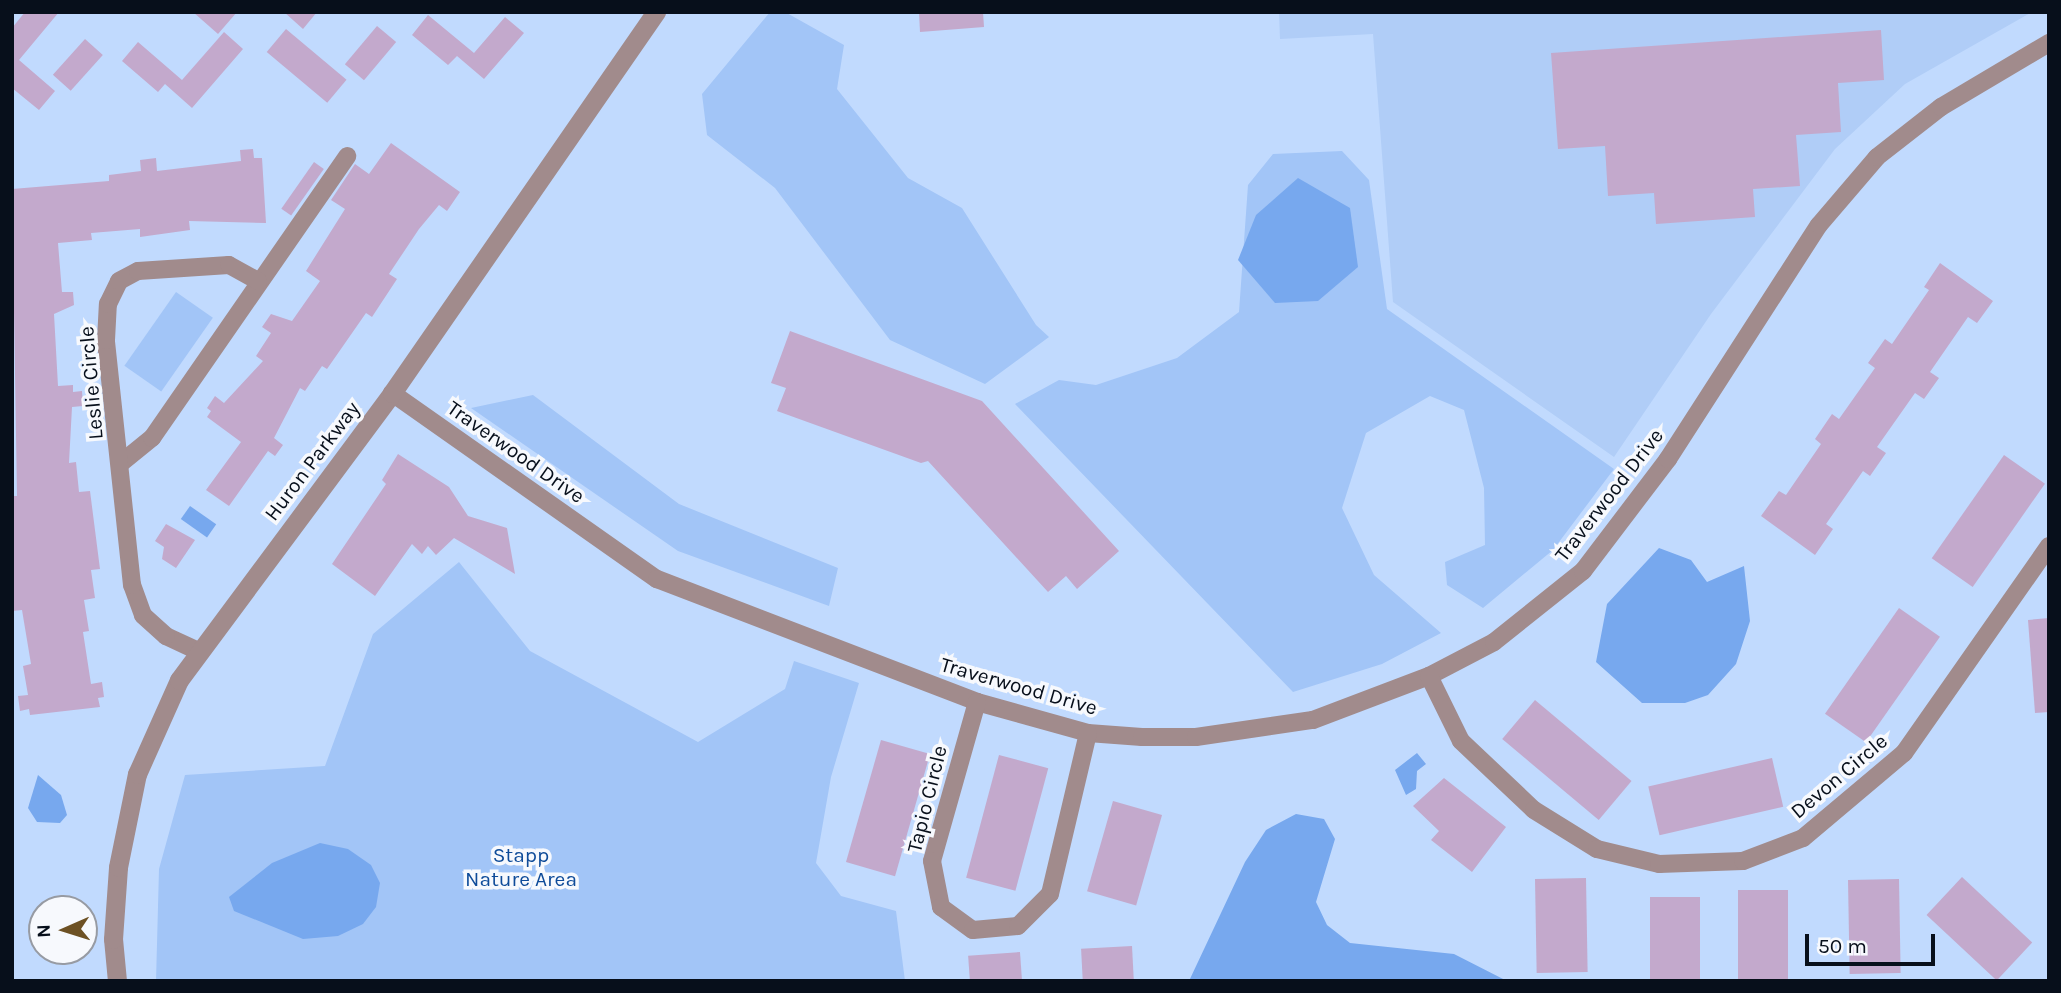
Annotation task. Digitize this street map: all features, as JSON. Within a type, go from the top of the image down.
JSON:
[{"type":"street","name":"Huron Parkway","points":[[117,981],[113,939],[118,867],[137,774],[196,650],[392,393],[656,12]]},
{"type":"street","name":"Traverwood Drive","points":[[392,393],[657,579],[977,702],[1088,733],[1196,737],[1313,720],[1429,676],[1494,642],[1583,571],[1668,459],[1819,225],[1877,158],[1941,107],[2049,43]]},
{"type":"street","name":"Leslie Circle","points":[[121,463],[152,438],[258,281],[347,156]]},
{"type":"street","name":"Leslie Circle","points":[[196,650],[166,636],[143,615],[124,543],[121,463],[106,340],[108,304],[119,281],[138,271],[201,263],[229,265],[258,281]]},
{"type":"street","name":"Devon Circle","points":[[1429,676],[1461,741],[1534,810],[1597,849],[1659,864],[1743,861],[1803,838],[1904,753],[2049,546]]},
{"type":"street","name":"Tapio Circle","points":[[977,702],[932,860],[941,907],[973,930],[1018,926],[1049,894],[1088,733]]},
{"type":"shaded area","points":[[1279,12],[2032,12],[1905,84],[1835,149],[1711,314],[1614,457],[1393,302],[1373,34],[1280,39]]},
{"type":"shaded area","points":[[1298,178],[1350,208],[1358,267],[1318,301],[1275,303],[1238,260],[1256,215]]},
{"type":"shaded area","points":[[190,506],[216,524],[207,537],[181,519]]},
{"type":"shaded area","points":[[1659,548],[1691,560],[1707,582],[1744,566],[1750,621],[1736,664],[1708,695],[1685,703],[1642,703],[1596,662],[1607,604]]},
{"type":"shaded area","points":[[1417,753],[1426,764],[1417,771],[1416,789],[1406,795],[1395,770]]},
{"type":"shaded area","points":[[38,775],[61,795],[67,815],[60,823],[37,822],[28,808]]},
{"type":"shaded area","points":[[1296,814],[1324,819],[1335,839],[1316,902],[1327,925],[1350,943],[1454,954],[1507,981],[1189,981],[1245,862],[1266,830]]},
{"type":"shaded area","points":[[320,843],[348,849],[371,865],[380,883],[376,907],[363,924],[338,936],[303,939],[234,911],[229,897],[272,863]]},
{"type":"green space","points":[[770,12],[785,12],[844,45],[837,89],[908,178],[962,208],[1036,325],[1049,337],[985,384],[890,340],[775,188],[707,135],[702,94]]},
{"type":"green space","points":[[1342,151],[1369,180],[1387,309],[1614,469],[1553,550],[1483,608],[1447,585],[1445,562],[1485,545],[1484,488],[1464,410],[1430,396],[1366,433],[1342,508],[1374,575],[1441,633],[1382,664],[1293,692],[1015,404],[1059,380],[1096,385],[1177,358],[1239,312],[1248,185],[1273,154]]},
{"type":"green space","points":[[176,292],[213,318],[161,392],[124,366]]},
{"type":"green space","points":[[533,395],[679,504],[838,568],[829,606],[678,551],[471,408]]},
{"type":"green space","name":"Stapp Nature Area","points":[[459,562],[530,651],[698,742],[785,689],[794,661],[859,683],[831,777],[816,863],[841,896],[896,911],[905,981],[156,981],[159,869],[185,775],[325,766],[373,634]]},
{"type":"building","points":[[25,12],[59,12],[19,60],[55,91],[39,110],[12,88],[12,28]]},
{"type":"building","points":[[193,12],[237,12],[218,34]]},
{"type":"building","points":[[284,12],[317,12],[303,29]]},
{"type":"building","points":[[919,12],[983,12],[984,27],[920,32]]},
{"type":"building","points":[[428,15],[474,53],[505,17],[524,33],[484,79],[457,56],[448,65],[412,35]]},
{"type":"building","points":[[377,26],[396,42],[364,80],[345,64]]},
{"type":"building","points":[[286,29],[347,80],[327,103],[267,52]]},
{"type":"building","points":[[1881,30],[1884,80],[1838,83],[1841,132],[1796,135],[1800,186],[1753,189],[1755,217],[1656,224],[1654,193],[1608,196],[1605,146],[1558,149],[1551,53]]},
{"type":"building","points":[[224,32],[243,49],[192,108],[165,84],[158,92],[122,61],[138,42],[182,80]]},
{"type":"building","points":[[85,39],[103,55],[71,91],[53,75]]},
{"type":"building","points":[[391,143],[460,192],[447,211],[439,205],[419,229],[389,274],[397,279],[372,317],[366,313],[327,369],[322,366],[305,391],[300,388],[274,438],[283,445],[275,456],[268,451],[229,506],[206,490],[241,442],[207,417],[211,411],[207,408],[215,396],[224,403],[263,361],[256,356],[271,333],[262,327],[271,314],[292,321],[320,281],[306,271],[345,209],[331,200],[355,164],[369,174]]},
{"type":"building","points":[[253,149],[254,158],[262,158],[266,223],[189,221],[190,230],[140,237],[140,229],[91,233],[92,240],[58,243],[62,292],[73,292],[74,305],[54,314],[58,386],[73,385],[73,392],[82,391],[83,406],[72,407],[69,463],[76,462],[79,492],[90,491],[100,569],[91,570],[95,598],[84,600],[89,631],[83,632],[91,684],[102,682],[104,697],[98,698],[100,707],[30,715],[29,709],[20,711],[18,696],[28,695],[23,666],[31,664],[22,610],[12,611],[12,496],[17,496],[12,189],[109,181],[109,175],[141,171],[140,160],[156,158],[157,171],[241,161],[240,150]]},
{"type":"building","points":[[314,162],[324,169],[291,216],[281,209]]},
{"type":"building","points":[[1940,263],[1993,301],[1977,323],[1968,317],[1930,372],[1939,378],[1924,399],[1915,393],[1877,447],[1886,453],[1870,476],[1863,471],[1826,524],[1833,529],[1815,555],[1761,516],[1779,491],[1786,495],[1821,444],[1815,439],[1832,414],[1839,419],[1875,368],[1868,363],[1885,339],[1892,344],[1929,290],[1924,287]]},
{"type":"building","points":[[790,331],[982,401],[1119,551],[1077,589],[1066,576],[1048,592],[928,461],[921,463],[777,411],[786,388],[771,383]]},
{"type":"building","points":[[398,454],[449,487],[468,516],[507,528],[515,574],[454,538],[436,555],[428,546],[422,554],[412,544],[375,596],[332,564],[386,484],[382,480]]},
{"type":"building","points":[[2004,455],[2045,484],[1973,587],[1932,558]]},
{"type":"building","points":[[166,524],[195,540],[176,568],[162,559],[164,547],[155,541]]},
{"type":"building","points":[[1899,608],[1940,637],[1866,742],[1825,714]]},
{"type":"building","points":[[2049,618],[2049,712],[2035,713],[2028,620]]},
{"type":"building","points":[[1535,700],[1632,781],[1599,820],[1502,739]]},
{"type":"building","points":[[881,740],[930,754],[895,876],[846,862]]},
{"type":"building","points":[[999,755],[1048,768],[1015,891],[966,878]]},
{"type":"building","points":[[1772,758],[1783,807],[1660,835],[1648,787]]},
{"type":"building","points":[[1444,778],[1506,827],[1472,872],[1431,840],[1439,831],[1413,806]]},
{"type":"building","points":[[1113,801],[1162,815],[1136,905],[1087,891]]},
{"type":"building","points":[[1962,877],[2032,942],[1997,981],[1927,915]]},
{"type":"building","points":[[1586,878],[1588,972],[1537,973],[1535,879]]},
{"type":"building","points":[[1899,879],[1901,973],[1850,974],[1848,880]]},
{"type":"building","points":[[1738,890],[1788,890],[1788,981],[1738,981]]},
{"type":"building","points":[[1650,897],[1700,897],[1700,981],[1650,981]]},
{"type":"building","points":[[1132,946],[1134,981],[1083,981],[1081,949]]},
{"type":"building","points":[[1020,952],[1022,981],[970,981],[968,956]]}]
